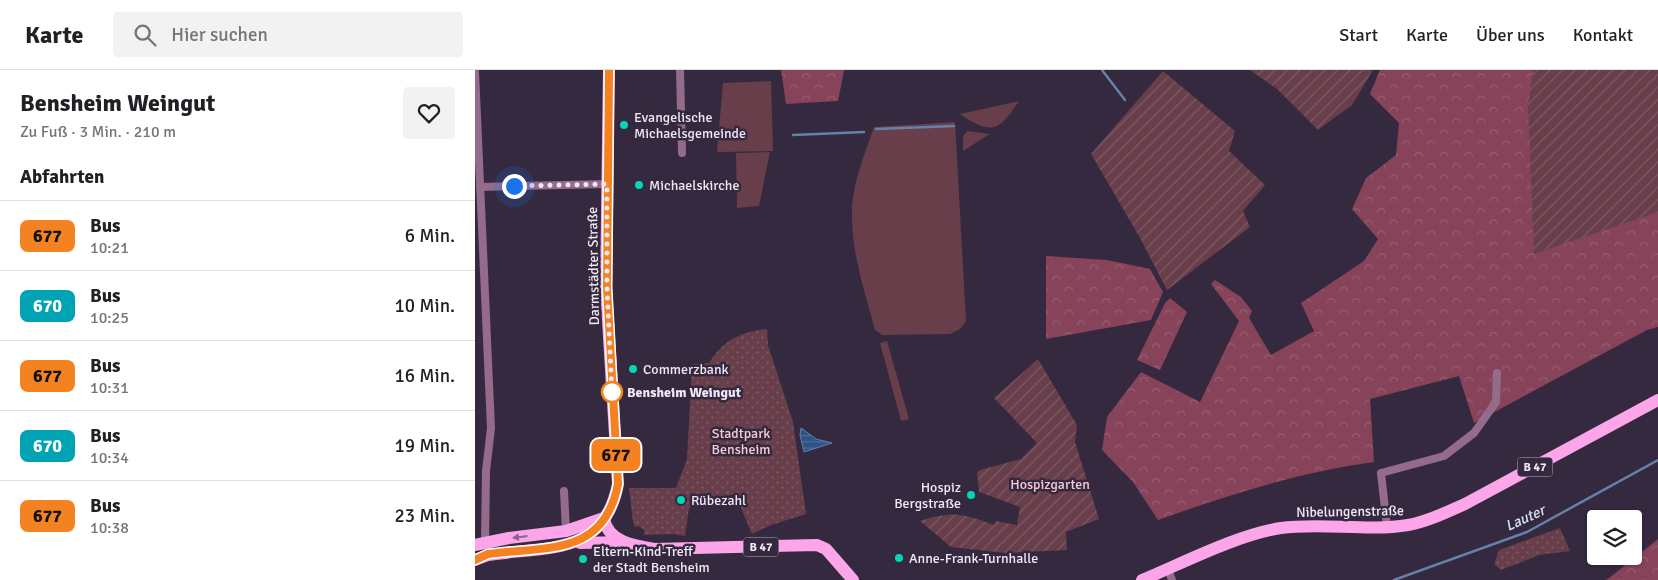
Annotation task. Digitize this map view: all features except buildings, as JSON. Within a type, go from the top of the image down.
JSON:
[{"type":"main road","name":"Darmstädter Straße","points":[[575,543],[592,534],[604,518],[615,496],[618,484],[607,297],[609,70]]},
{"type":"main road","name":"Nibelungenstraße","points":[[1142,580],[1170,575],[1245,537],[1282,527],[1387,527],[1409,525],[1465,504],[1658,400]]},
{"type":"main road","points":[[480,544],[566,531],[604,518]]},
{"type":"main road","name":"B 47","points":[[604,518],[629,542],[639,547],[663,549],[817,545],[826,549],[853,580]]},
{"type":"main road","name":"B 47","points":[[575,543],[629,542]]},
{"type":"main road","points":[[475,560],[488,554],[575,543]]},
{"type":"street","points":[[681,70],[681,153]]},
{"type":"street","points":[[475,72],[480,187],[478,214],[491,428],[480,544]]},
{"type":"street","points":[[480,187],[607,184]]},
{"type":"street","points":[[1387,527],[1381,473],[1444,456],[1474,433],[1496,402],[1497,373]]},
{"type":"street","points":[[564,491],[566,531]]},
{"type":"green space","points":[[781,70],[844,70],[838,101],[786,104]]},
{"type":"green space","points":[[1250,70],[1373,70],[1352,105],[1318,130],[1277,89]]},
{"type":"green space","points":[[1380,70],[1658,70],[1658,327],[1647,330],[1474,423],[1459,376],[1370,399],[1374,462],[1291,478],[1158,520],[1133,482],[1102,450],[1107,417],[1141,372],[1200,402],[1239,321],[1211,284],[1215,280],[1241,297],[1252,311],[1249,318],[1271,355],[1314,331],[1301,303],[1364,261],[1378,239],[1352,209],[1366,178],[1396,155],[1399,123],[1370,94]]},
{"type":"green space","points":[[1533,70],[1658,70],[1658,212],[1534,254],[1528,105]]},
{"type":"green space","points":[[1163,71],[1235,131],[1229,151],[1265,185],[1243,211],[1250,227],[1167,290],[1140,238],[1091,154]]},
{"type":"green space","points":[[771,81],[773,151],[717,152],[723,83]]},
{"type":"green space","points":[[1019,101],[1006,119],[994,127],[980,125],[960,114]]},
{"type":"green space","points":[[955,122],[966,321],[960,329],[950,334],[882,335],[875,330],[859,272],[852,228],[854,191],[863,158],[874,127]]},
{"type":"green space","points":[[967,131],[990,134],[963,151],[963,136]]},
{"type":"green space","points":[[770,152],[759,206],[737,208],[736,153]]},
{"type":"green space","points":[[1046,256],[1107,260],[1150,269],[1163,292],[1151,320],[1046,339]]},
{"type":"green space","points":[[1170,298],[1187,312],[1160,370],[1137,360],[1165,303]]},
{"type":"green space","name":"Stadtpark Bensheim","points":[[767,329],[768,345],[793,422],[806,514],[771,525],[752,534],[735,494],[700,502],[689,508],[685,536],[673,534],[644,535],[644,530],[639,526],[635,527],[633,522],[629,488],[676,488],[687,459],[692,364],[709,363],[721,348],[733,338],[749,332]]},
{"type":"green space","points":[[887,341],[909,419],[901,421],[880,343]]},
{"type":"green space","name":"Hospizgarten","points":[[1038,359],[1077,425],[1075,442],[1099,519],[1066,532],[1067,550],[1006,553],[951,547],[920,521],[941,516],[957,515],[994,525],[996,521],[1017,525],[1020,507],[979,492],[977,473],[980,470],[1021,459],[1037,443],[994,398]]},
{"type":"green space","points":[[1560,528],[1570,551],[1539,555],[1501,570],[1494,564],[1499,550]]},
{"type":"green space","points":[[1658,539],[1658,580],[1605,580],[1626,565],[1642,565],[1642,552]]},
{"type":"water","points":[[801,428],[816,439],[832,443],[804,452],[800,435]]},
{"type":"waterway","points":[[1102,70],[1125,100]]},
{"type":"waterway","points":[[876,129],[954,126]]},
{"type":"waterway","points":[[793,135],[864,132]]},
{"type":"waterway","name":"Lauter","points":[[1394,580],[1527,532],[1658,460]]},
{"type":"bus line","name":"677","points":[[475,560],[488,554],[575,543],[592,534],[601,525],[615,496],[618,484],[612,407],[607,288],[609,70]]},
{"type":"place","name":"Evangelische Michaelsgemeinde","points":[[624,125]]},
{"type":"place","name":"Michaelskirche","points":[[639,185]]},
{"type":"place","name":"Commerzbank","points":[[633,369]]},
{"type":"place","name":"Bensheim Weingut","points":[[612,392]]},
{"type":"place","name":"Hospiz Bergstraße","points":[[971,495]]},
{"type":"place","name":"Rübezahl","points":[[681,500]]},
{"type":"place","name":"Anne-Frank-Turnhalle","points":[[899,558]]},
{"type":"place","name":"Eltern-Kind-Treff der Stadt Bensheim","points":[[583,559]]},
{"type":"route","points":[[514,186],[607,184],[607,288],[612,392]]}]
